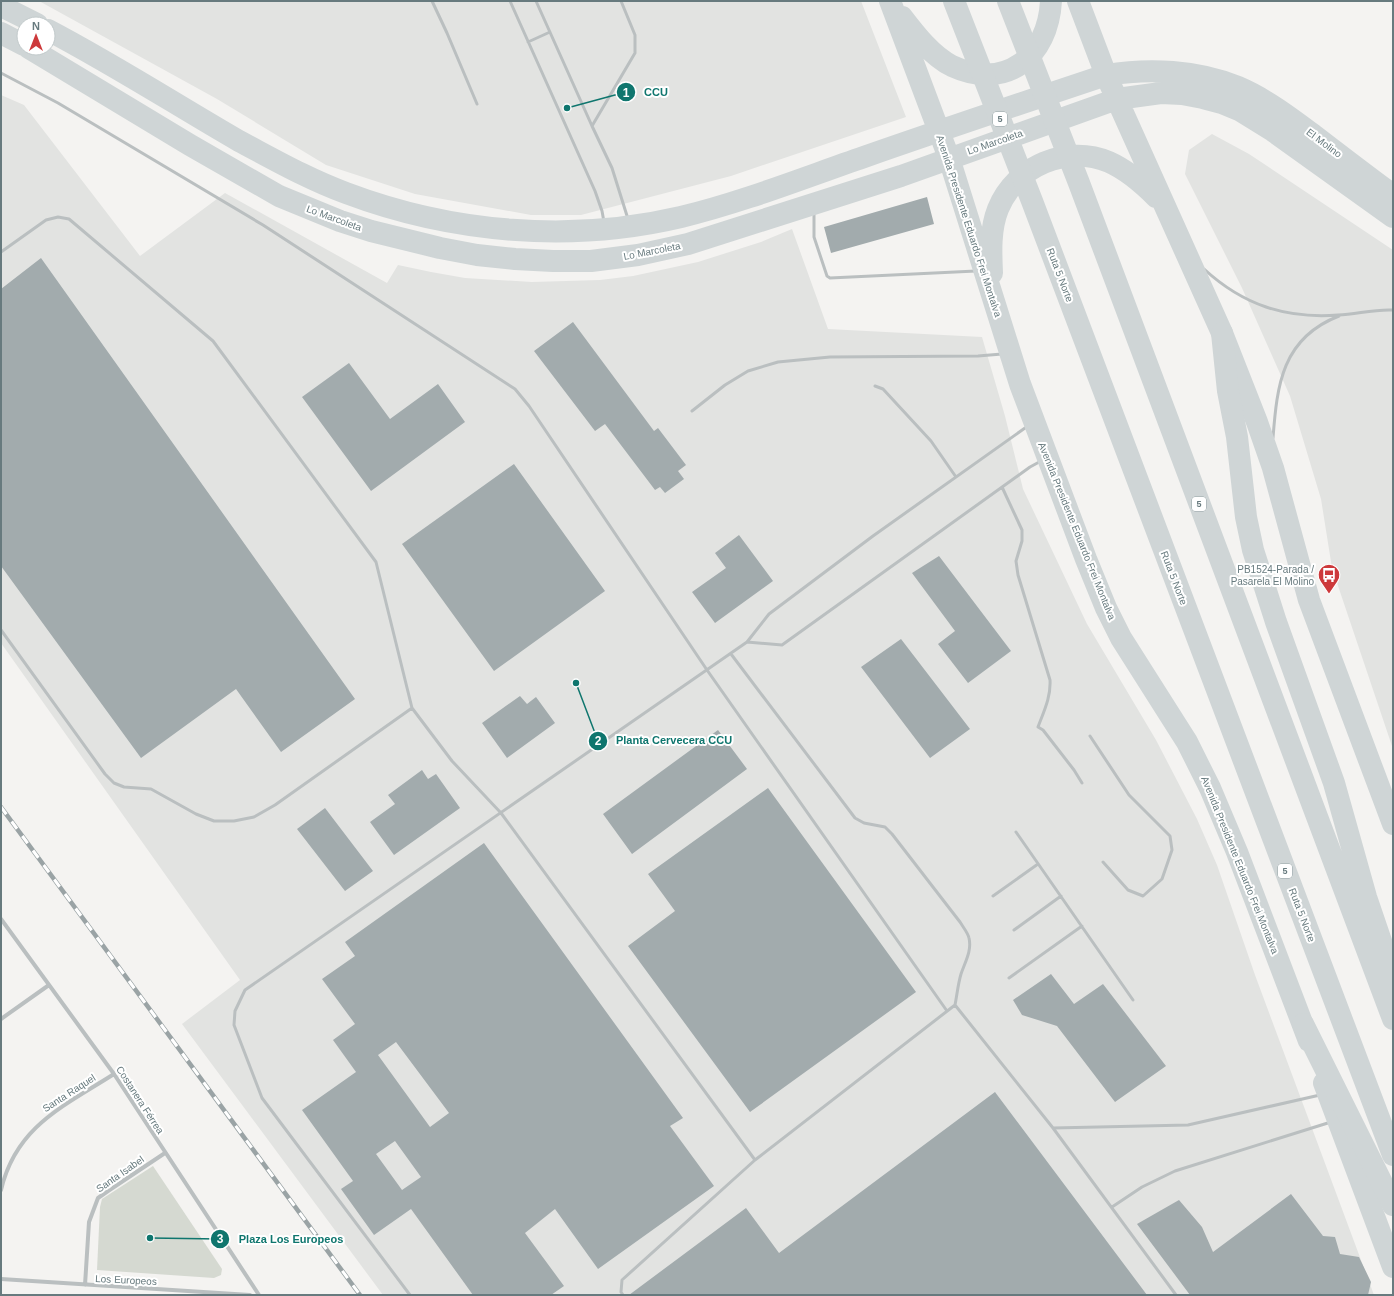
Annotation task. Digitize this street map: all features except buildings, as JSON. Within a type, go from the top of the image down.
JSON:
[{"type":"main road","points":[[890,1],[919,37],[944,60],[951,65],[968,72],[989,75],[1005,72],[1014,68],[1030,56],[1036,49],[1048,24],[1051,1]]},
{"type":"main road","name":"Avenida Presidente Eduardo Frei Montalva","points":[[890,1],[948,158],[1010,353],[1086,559],[1114,624],[1187,742],[1212,793],[1303,1024],[1327,1093],[1393,1267]]},
{"type":"main road","name":"Ruta 5 Norte","points":[[954,1],[1032,201],[1393,1155]]},
{"type":"main road","points":[[1078,1],[1106,75],[1137,147],[1187,250],[1272,458],[1309,600],[1393,824]]},
{"type":"main road","points":[[1,6],[21,16]]},
{"type":"main road","name":"5","points":[[1011,10],[1078,183],[1393,1019]]},
{"type":"main road","points":[[1,34],[16,41]]},
{"type":"main road","points":[[56,34],[241,142],[287,168],[317,182],[353,196],[408,213],[475,226],[535,230],[605,229],[631,226],[681,217],[716,208],[938,131],[1106,75]]},
{"type":"main road","name":"Lo Marcoleta","points":[[42,56],[186,143],[279,196],[309,209],[352,225],[403,240],[440,248],[515,259],[591,261],[638,255],[688,244],[901,176],[1117,99],[1161,92],[1182,94],[1222,103],[1256,119],[1288,143]]},
{"type":"main road","name":"El Molino","points":[[1106,75],[1128,71],[1178,73],[1218,80],[1238,87],[1283,113],[1393,195]]},
{"type":"main road","points":[[186,143],[198,136],[203,130],[206,122]]},
{"type":"main road","points":[[222,163],[225,154],[241,142]]},
{"type":"main road","name":"El Molino","points":[[1288,143],[1393,217]]},
{"type":"main road","points":[[994,301],[991,258],[994,222],[1004,197],[1021,176],[1032,168],[1057,158],[1082,156],[1095,158],[1120,167],[1141,183],[1163,203]]},
{"type":"main road","points":[[1222,333],[1228,391],[1237,437],[1246,517],[1254,556],[1334,783],[1393,986]]},
{"type":"main road","points":[[1303,1024],[1393,1205]]},
{"type":"street","name":"Costanera Férrea","points":[[1,919],[114,1074],[259,1295]]},
{"type":"street","points":[[1,1019],[49,985]]},
{"type":"street","name":"Santa Raquel","points":[[1,1190],[8,1167],[30,1132],[50,1115],[114,1074]]},
{"type":"street","name":"Santa Isabel","points":[[85,1285],[89,1222],[98,1198],[165,1153]]},
{"type":"street","name":"Los Europeos","points":[[1,1279],[250,1295]]},
{"type":"lane","points":[[432,1],[477,104]]},
{"type":"lane","points":[[510,1],[595,191],[602,211],[605,229]]},
{"type":"lane","points":[[536,1],[612,168],[624,210],[631,226]]},
{"type":"lane","points":[[592,126],[636,53],[635,35],[621,1]]},
{"type":"lane","points":[[528,42],[550,32]]},
{"type":"lane","points":[[1,73],[58,103],[263,225],[515,389],[529,406],[707,670],[947,1012]]},
{"type":"lane","points":[[815,203],[813,223],[814,237],[827,276],[830,278],[984,271]]},
{"type":"lane","points":[[1,252],[46,220],[58,217],[69,219],[213,341],[376,562],[412,708],[452,761],[501,813],[755,1160]]},
{"type":"lane","points":[[1200,265],[1229,290],[1259,305],[1275,310],[1308,316],[1342,315],[1372,310],[1393,310]]},
{"type":"lane","points":[[1273,440],[1279,384],[1288,360],[1311,332],[1331,319],[1342,315]]},
{"type":"lane","points":[[692,412],[724,385],[748,371],[778,362],[830,357],[978,356],[1010,353]]},
{"type":"lane","points":[[875,386],[883,389],[931,441],[956,477]]},
{"type":"lane","points":[[410,1295],[262,1098],[234,1025],[236,1011],[245,990],[731,654],[747,642],[769,614],[873,536],[1025,428],[1036,426]]},
{"type":"lane","points":[[747,642],[782,645],[1030,467],[1048,458]]},
{"type":"lane","points":[[1002,487],[1022,530],[1022,541],[1016,561],[1018,575],[1050,680],[1049,699],[1038,727],[1043,730],[1074,770],[1082,783]]},
{"type":"lane","points":[[1,630],[105,774],[114,783],[124,787],[151,789],[196,814],[214,821],[234,821],[254,817],[275,805],[412,708]]},
{"type":"lane","points":[[624,1295],[621,1292],[622,1280],[755,1160],[955,1005],[960,979],[967,962],[969,952],[970,938],[960,922],[892,834],[885,827],[864,824],[855,818],[731,654]]},
{"type":"lane","points":[[1090,736],[1129,795],[1170,836],[1172,850],[1162,879],[1143,896],[1128,890],[1103,862]]},
{"type":"lane","points":[[1016,832],[1133,1000]]},
{"type":"lane","points":[[993,896],[1038,864]]},
{"type":"lane","points":[[1014,930],[1061,896]]},
{"type":"lane","points":[[1008,978],[1082,926]]},
{"type":"lane","points":[[955,1005],[1053,1128],[1176,1295]]},
{"type":"lane","points":[[1053,1128],[1188,1126],[1327,1093]]},
{"type":"lane","points":[[1112,1207],[1142,1187],[1175,1171],[1337,1120]]},
{"type":"shaded area","points":[[39,1],[861,1],[906,117],[731,176],[581,215],[531,215],[415,194],[326,165],[217,99]]},
{"type":"shaded area","points":[[1,95],[24,105],[140,256],[225,193],[387,283],[398,265],[465,278],[532,282],[600,280],[633,276],[698,262],[761,242],[792,229],[828,329],[982,337],[1005,416],[1023,489],[1087,624],[1156,740],[1197,819],[1217,865],[1255,975],[1374,1295],[383,1295],[182,1024],[240,980],[1,643]]},
{"type":"shaded area","points":[[1212,134],[1249,154],[1393,250],[1393,749],[1332,568],[1321,499],[1290,396],[1242,288],[1185,174],[1189,150]]},
{"type":"shaded area","points":[[153,1166],[222,1269],[221,1275],[214,1278],[97,1270],[100,1207],[102,1199]]},
{"type":"railway","points":[[1,807],[360,1295]]},
{"type":"place","name":"CCU","points":[[567,108]]},
{"type":"place","name":"PB1524-Parada / Pasarela El Molino","points":[[1329,594]]},
{"type":"place","name":"Planta Cervecera CCU","points":[[576,683]]},
{"type":"place","name":"Plaza Los Europeos","points":[[150,1238]]}]
